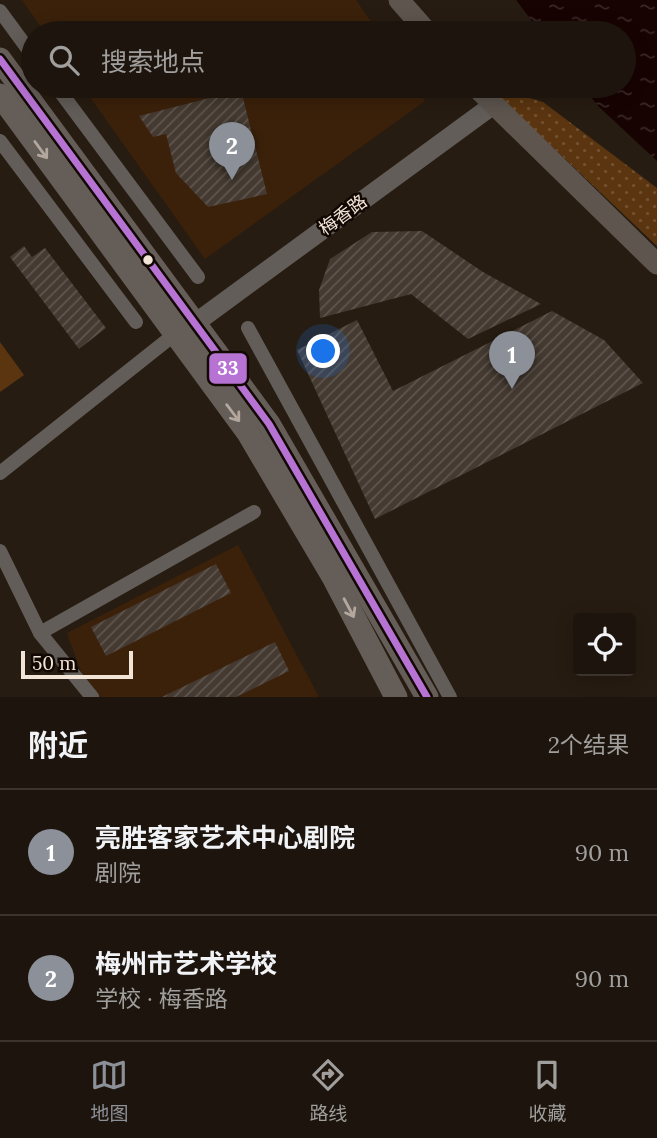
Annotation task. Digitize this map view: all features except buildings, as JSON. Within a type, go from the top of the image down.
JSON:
[{"type":"main road","points":[[399,0],[417,21]]},
{"type":"main road","points":[[0,59],[21,90]]},
{"type":"main road","points":[[0,95],[184,328],[269,424],[427,697]]},
{"type":"main road","points":[[27,98],[184,328],[333,577],[396,697]]},
{"type":"main road","points":[[486,98],[657,264]]},
{"type":"street","points":[[0,11],[21,39]]},
{"type":"street","points":[[65,98],[198,277]]},
{"type":"street","name":"梅香路","points":[[184,328],[493,105]]},
{"type":"street","points":[[0,141],[136,322]]},
{"type":"street","points":[[0,473],[184,328]]},
{"type":"street","points":[[248,328],[450,697]]},
{"type":"street","points":[[40,633],[254,512]]},
{"type":"street","points":[[0,551],[40,633],[92,697]]},
{"type":"shaded area","points":[[22,0],[356,0],[371,21],[37,21]]},
{"type":"shaded area","points":[[91,98],[423,98],[425,101],[205,259]]},
{"type":"shaded area","points":[[501,98],[529,98],[543,102],[657,188],[657,246]]},
{"type":"shaded area","points":[[0,342],[24,375],[0,392]]},
{"type":"shaded area","points":[[238,545],[319,697],[90,697],[67,633]]},
{"type":"water","points":[[516,0],[657,0],[657,161],[592,98],[636,98],[636,21],[532,21]]},
{"type":"transit line","name":"33","points":[[0,59],[21,87]]},
{"type":"transit line","name":"33","points":[[29,98],[269,424],[427,697]]},
{"type":"place","name":"梅州市艺术学校","points":[[232,180]]},
{"type":"place","name":"亮胜客家艺术中心剧院","points":[[512,389]]}]
